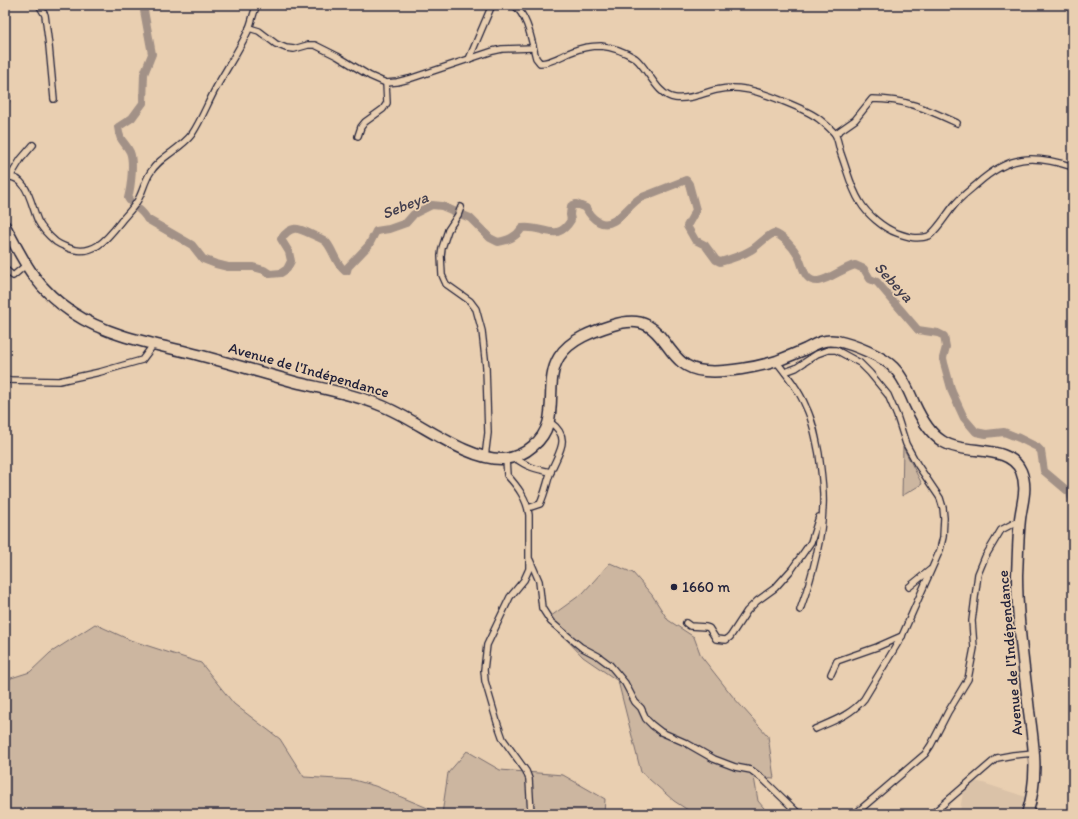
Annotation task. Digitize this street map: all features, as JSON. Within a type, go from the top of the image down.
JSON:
[{"type":"highway","name":"Avenue de l'Indépendance","points":[[5,226],[26,265],[40,285],[75,315],[95,325],[154,344],[347,394],[376,403],[397,412],[471,452],[485,457],[510,458],[523,454],[537,443],[543,436],[550,422],[555,365],[562,352],[580,337],[617,323],[630,322],[647,324],[663,339],[677,360],[691,369],[704,371],[756,366],[776,361],[804,350],[820,341],[830,340],[864,351],[892,365],[908,391],[920,417],[932,433],[941,441],[951,446],[999,454],[1012,460],[1018,465],[1022,474],[1025,493],[1020,520],[1017,584],[1036,771],[1031,801],[1027,814]]},
{"type":"street","points":[[39,5],[45,15],[50,46],[54,99]]},
{"type":"street","points":[[33,145],[7,177],[18,180],[24,184],[38,222],[44,231],[57,243],[72,250],[90,250],[101,244],[133,207],[150,173],[159,160],[177,149],[191,135],[249,28],[257,5]]},
{"type":"street","points":[[470,59],[492,5]]},
{"type":"street","points":[[514,5],[519,9],[526,20],[536,58],[540,63],[544,63],[572,51],[599,46],[617,50],[635,59],[658,87],[674,98],[688,98],[716,90],[731,88],[744,89],[805,111],[818,119],[835,134],[850,180],[860,202],[868,212],[892,231],[910,238],[922,238],[929,236],[957,201],[985,177],[1003,165],[1016,160],[1029,158],[1056,161],[1073,167]]},
{"type":"street","points":[[249,28],[276,44],[286,48],[294,49],[308,45],[315,45],[337,56],[370,76],[386,83],[409,79],[502,49],[533,48]]},
{"type":"street","points":[[358,136],[361,127],[365,122],[383,109],[387,103],[386,83]]},
{"type":"street","points":[[835,134],[855,120],[872,99],[893,100],[920,106],[957,123]]},
{"type":"street","points":[[459,211],[448,230],[442,248],[442,275],[446,284],[470,301],[476,309],[482,331],[486,367],[488,433],[485,457]]},
{"type":"street","points":[[5,269],[13,276],[26,265]]},
{"type":"street","points":[[5,380],[59,381],[100,372],[142,360],[154,344]]},
{"type":"street","points":[[784,372],[796,368],[806,363],[817,354],[828,350],[836,350],[860,363],[888,395],[906,444],[917,464],[940,498],[944,518],[943,537],[940,550],[902,636],[864,699],[857,707],[848,713],[816,729]]},
{"type":"street","points":[[776,361],[799,393],[807,408],[817,443],[821,471],[823,505],[820,530],[813,566],[800,610]]},
{"type":"street","points":[[528,508],[540,504],[560,451],[562,439],[560,433],[556,426],[550,422]]},
{"type":"street","points":[[531,814],[529,779],[526,771],[503,739],[485,682],[484,670],[488,645],[510,597],[526,576],[529,569],[528,508],[520,490],[507,475],[510,458],[537,470],[551,472]]},
{"type":"street","points":[[686,623],[690,626],[706,626],[716,639],[726,640],[730,637],[747,611],[757,601],[775,588],[804,553],[811,542],[823,505]]},
{"type":"street","points":[[855,814],[924,754],[931,745],[948,712],[968,679],[974,648],[972,621],[978,574],[985,557],[1001,530],[1020,520]]},
{"type":"street","points":[[530,560],[540,581],[542,608],[551,622],[581,647],[598,656],[610,665],[625,682],[635,702],[641,708],[646,719],[652,726],[714,759],[735,767],[751,770],[763,779],[799,814]]},
{"type":"street","points":[[909,587],[930,570]]},
{"type":"street","points":[[831,674],[837,661],[902,636]]},
{"type":"street","points":[[932,814],[997,758],[1034,753]]},
{"type":"shaded area","points":[[903,447],[922,484],[902,496]]},
{"type":"shaded area","points":[[610,563],[633,573],[652,595],[668,620],[694,637],[701,656],[734,698],[768,736],[774,778],[754,777],[758,801],[769,814],[694,814],[674,801],[641,772],[618,681],[583,657],[547,619],[583,593]]},
{"type":"shaded area","points":[[95,624],[130,640],[201,663],[234,704],[280,739],[304,777],[354,780],[375,786],[442,814],[5,814],[5,680],[30,672],[50,653]]},
{"type":"shaded area","points":[[467,751],[500,770],[563,775],[605,799],[604,814],[442,814],[448,773]]},
{"type":"shaded area","points":[[974,781],[1029,798],[1026,811],[1023,811],[1022,814],[966,814],[960,811],[963,791]]},
{"type":"waterway","name":"Sebeya","points":[[143,5],[152,54],[144,74],[143,103],[132,118],[118,127],[121,139],[130,152],[132,162],[132,175],[128,198],[147,219],[192,245],[203,259],[228,267],[253,267],[264,270],[270,274],[281,273],[287,269],[291,261],[289,252],[281,239],[292,229],[299,229],[326,242],[339,265],[347,271],[348,267],[369,245],[376,231],[389,229],[406,223],[414,214],[432,205],[442,206],[470,218],[490,238],[498,242],[512,238],[522,228],[537,229],[549,232],[560,231],[566,227],[571,220],[571,206],[576,204],[586,208],[591,216],[599,222],[605,224],[610,223],[621,216],[635,201],[640,198],[686,180],[689,184],[696,210],[687,226],[695,240],[705,245],[716,260],[720,262],[743,254],[754,248],[774,233],[784,239],[791,246],[800,259],[806,276],[813,281],[822,280],[855,265],[864,269],[870,279],[877,282],[918,330],[938,333],[944,336],[946,347],[943,358],[952,392],[964,418],[976,432],[986,434],[1004,432],[1037,447],[1041,451],[1044,471],[1070,493],[1073,503]]},
{"type":"place","name":"1660 m","points":[[674,587]]}]
